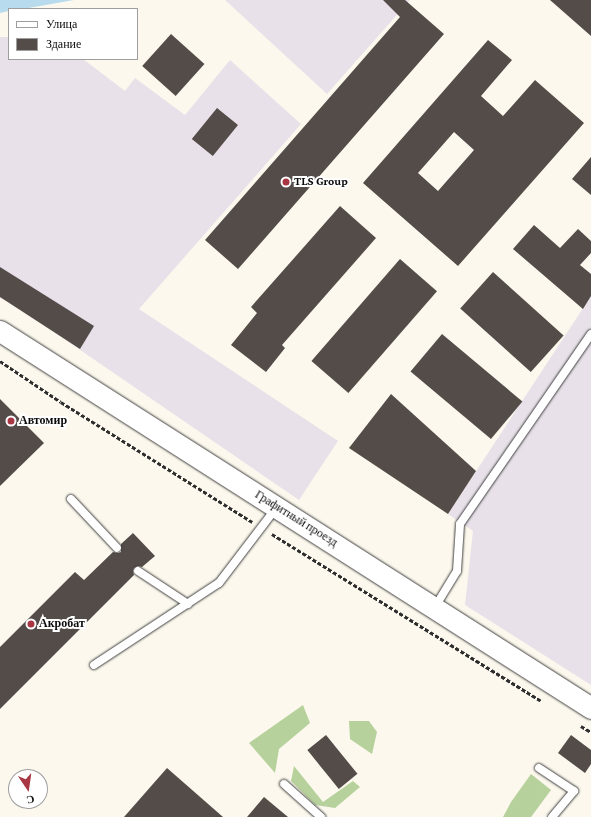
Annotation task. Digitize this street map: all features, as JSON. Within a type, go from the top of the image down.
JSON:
[{"type":"street","name":"Графитный проезд","points":[[0,330],[591,708]]},
{"type":"lane","points":[[435,607],[456,571],[460,524],[591,334]]},
{"type":"lane","points":[[71,499],[117,548]]},
{"type":"lane","points":[[94,665],[219,583],[277,506]]},
{"type":"lane","points":[[138,571],[188,604]]},
{"type":"lane","points":[[539,768],[574,791],[552,817]]},
{"type":"lane","points":[[284,784],[322,817]]},
{"type":"path","points":[[0,361],[62,402],[261,527],[544,702]]},
{"type":"path","points":[[578,723],[591,732]]},
{"type":"shaded area","points":[[225,0],[410,0],[327,94]]},
{"type":"shaded area","points":[[0,37],[8,37],[8,60],[84,60],[125,91],[135,78],[185,115],[230,60],[301,124],[139,309],[338,441],[299,500],[67,341],[25,308],[0,298]]},
{"type":"shaded area","points":[[591,296],[591,685],[465,605],[473,531],[448,514]]},
{"type":"green space","points":[[303,705],[310,723],[279,749],[275,773],[249,743]]},
{"type":"green space","points":[[349,721],[369,721],[377,732],[372,754],[350,739]]},
{"type":"green space","points":[[294,766],[323,802],[353,781],[360,787],[335,808],[315,805],[291,781]]},
{"type":"green space","points":[[531,774],[551,790],[531,817],[503,817],[511,802]]},
{"type":"water","points":[[0,0],[74,0],[29,8],[8,8],[8,11],[0,13]]},
{"type":"building","points":[[383,0],[405,0],[444,34],[238,269],[205,240],[400,17]]},
{"type":"building","points":[[550,0],[591,0],[591,36]]},
{"type":"building","points":[[171,34],[204,64],[176,96],[142,66]]},
{"type":"building","points":[[488,40],[512,60],[481,96],[503,116],[535,80],[584,123],[458,266],[363,183]],"holes":[[[454,132],[474,150],[438,191],[418,173]]]},
{"type":"building","points":[[217,108],[238,125],[213,156],[192,139]]},
{"type":"building","points":[[591,157],[591,195],[572,179]]},
{"type":"building","points":[[340,206],[376,238],[282,345],[285,348],[266,372],[231,345],[257,313],[251,307]]},
{"type":"building","points":[[534,225],[560,248],[578,229],[591,241],[591,253],[580,265],[591,274],[591,296],[583,309],[513,249]]},
{"type":"building","points":[[400,259],[437,291],[348,393],[311,361]]},
{"type":"building","points":[[0,267],[94,326],[80,349],[0,297]]},
{"type":"building","points":[[493,272],[564,336],[531,372],[460,308]]},
{"type":"building","points":[[442,334],[522,401],[491,439],[411,372]]},
{"type":"building","points":[[391,394],[476,471],[448,514],[349,448]]},
{"type":"building","name":"Автомир","points":[[0,399],[44,443],[0,486]]},
{"type":"building","points":[[133,533],[155,556],[142,567],[138,566],[134,568],[134,575],[0,709],[0,647],[75,572],[84,580],[113,552],[121,552],[121,544]]},
{"type":"building","points":[[326,735],[357,774],[339,789],[307,750]]},
{"type":"building","points":[[571,735],[591,750],[591,764],[585,773],[558,753]]},
{"type":"building","points":[[167,768],[223,817],[124,817]]},
{"type":"building","points":[[264,797],[288,817],[247,817]]},
{"type":"place","name":"TLS Group","points":[[286,182]]},
{"type":"place","name":"Автомир","points":[[11,421]]},
{"type":"place","name":"Акробат","points":[[31,624]]}]
